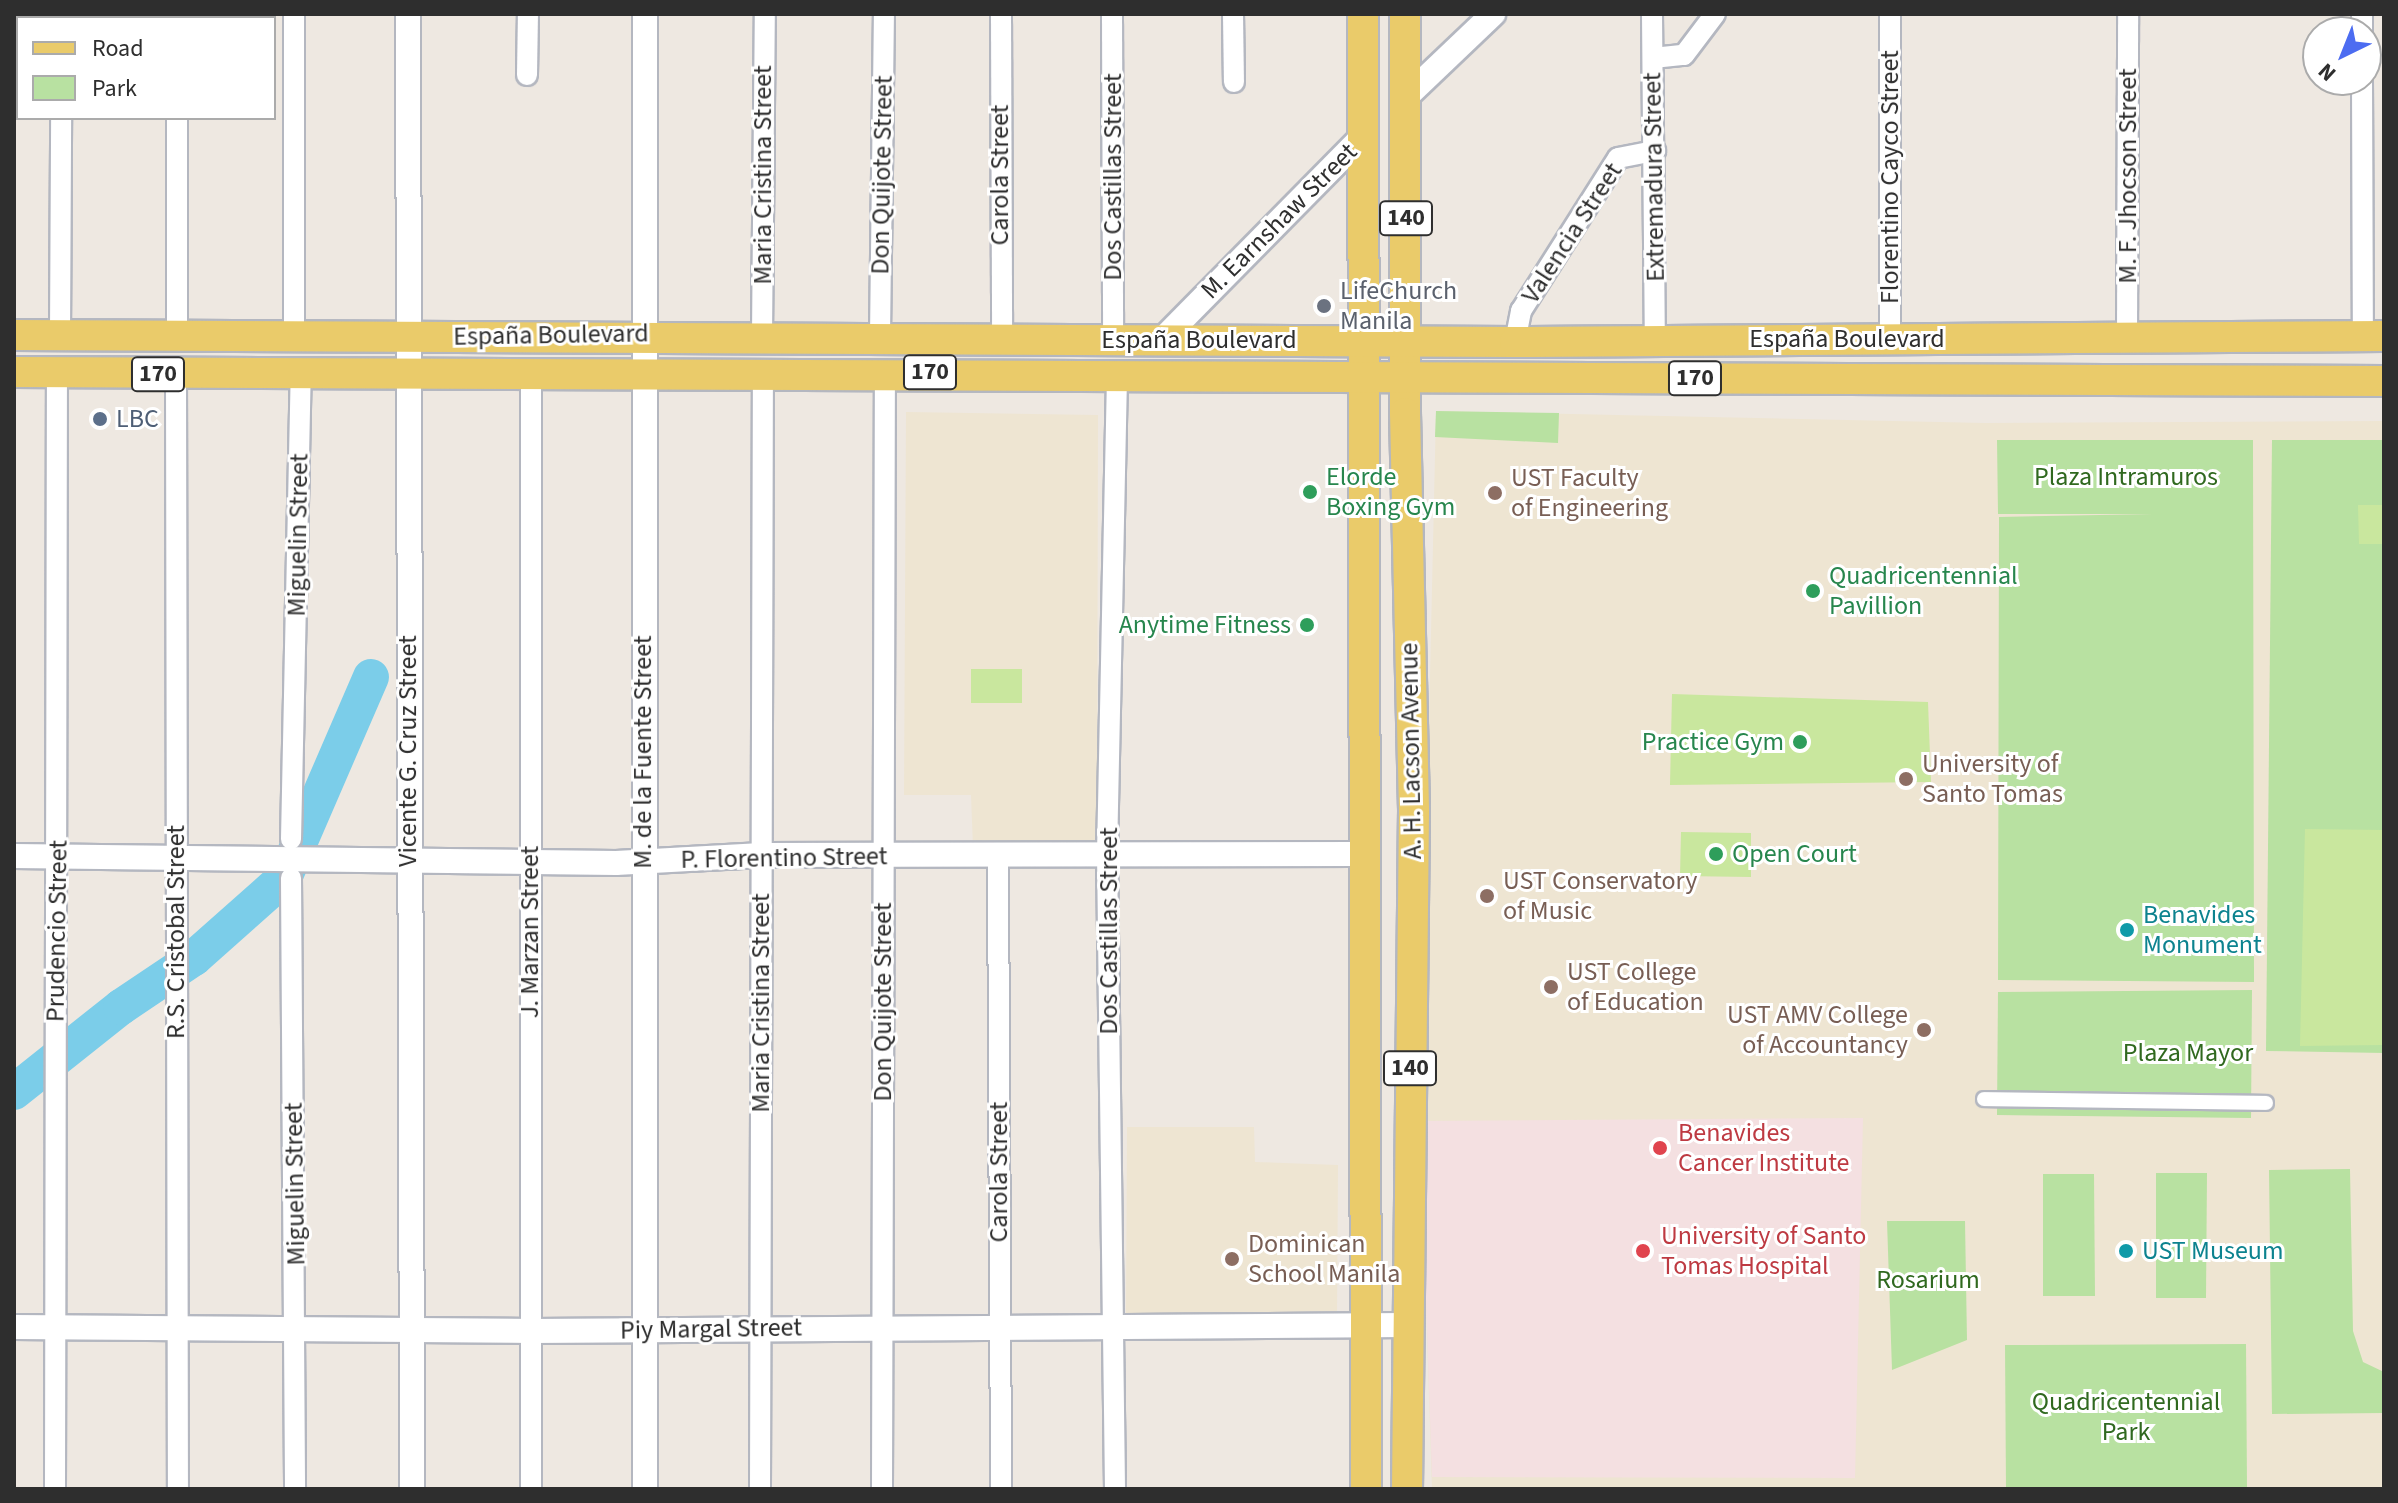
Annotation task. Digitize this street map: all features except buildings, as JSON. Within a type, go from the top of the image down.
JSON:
[{"type":"main road","name":"A. H. Lacson Avenue","points":[[1363,14],[1362,854],[1366,1489]]},
{"type":"main road","name":"A. H. Lacson Avenue","points":[[1405,14],[1404,340],[1414,810],[1407,1489]]},
{"type":"main road","name":"España Boulevard","points":[[14,335],[407,337],[646,334],[1002,336],[1113,341],[1515,342],[2374,336]]},
{"type":"main road","name":"España Boulevard","points":[[14,372],[408,375],[885,372],[2384,381]]},
{"type":"street","points":[[294,14],[294,337]]},
{"type":"street","name":"Vicente G. Cruz Street","points":[[408,14],[407,861],[412,1489]]},
{"type":"street","points":[[527,75],[528,14]]},
{"type":"street","name":"M. de la Fuente Street","points":[[645,14],[645,1489]]},
{"type":"street","name":"Maria Cristina Street","points":[[762,337],[765,14]]},
{"type":"street","name":"Don Quijote Street","points":[[880,336],[884,14]]},
{"type":"street","name":"Carola Street","points":[[1001,14],[1002,336]]},
{"type":"street","name":"Dos Castillas Street","points":[[1112,14],[1113,341]]},
{"type":"street","points":[[1233,14],[1234,82]]},
{"type":"street","points":[[1407,96],[1493,14]]},
{"type":"street","name":"Extremadura Street","points":[[1652,14],[1655,340]]},
{"type":"street","points":[[1653,58],[1684,55],[1715,14]]},
{"type":"street","name":"Florentino Cayco Street","points":[[1890,14],[1890,339]]},
{"type":"street","name":"M. F. Jhocson Street","points":[[2127,338],[2128,14]]},
{"type":"street","points":[[2363,96],[2374,336]]},
{"type":"street","points":[[60,335],[61,120]]},
{"type":"street","points":[[177,120],[177,335]]},
{"type":"street","name":"M. Earnshaw Street","points":[[1161,341],[1364,135]]},
{"type":"street","name":"Valencia Street","points":[[1515,342],[1521,311],[1618,158],[1655,151]]},
{"type":"street","name":"Prudencio Street","points":[[55,1489],[57,372]]},
{"type":"street","name":"Maria Cristina Street","points":[[760,1489],[763,372]]},
{"type":"street","name":"Don Quijote Street","points":[[882,1489],[885,372]]},
{"type":"street","name":"Dos Castillas Street","points":[[1115,1489],[1107,854],[1117,373]]},
{"type":"street","name":"R.S. Cristobal Street","points":[[176,374],[174,988],[180,1327],[178,1489]]},
{"type":"street","name":"J. Marzan Street","points":[[531,374],[531,1489]]},
{"type":"street","name":"Miguelin Street","points":[[291,839],[301,375]]},
{"type":"street","name":"P. Florentino Street","points":[[14,856],[643,862],[762,855],[1362,854]]},
{"type":"street","name":"Carola Street","points":[[998,855],[1001,1489]]},
{"type":"street","name":"Miguelin Street","points":[[291,878],[295,1489]]},
{"type":"street","points":[[1984,1099],[2266,1103]]},
{"type":"street","name":"Piy Margal Street","points":[[14,1327],[532,1331],[881,1326],[1408,1325]]},
{"type":"shaded area","name":"University of Santo Tomas","points":[[1436,411],[1985,423],[2384,421],[2384,1489],[1432,1489],[1420,1121]]},
{"type":"shaded area","points":[[906,412],[1098,415],[1097,849],[973,848],[971,795],[904,795]]},
{"type":"shaded area","name":"University of Santo Tomas Hospital","points":[[1863,1118],[1855,1478],[1432,1477],[1420,1121]]},
{"type":"shaded area","name":"Dominican School Manila","points":[[1127,1127],[1254,1127],[1255,1162],[1338,1165],[1337,1321],[1126,1315]]},
{"type":"green space","points":[[1436,411],[1559,413],[1558,443],[1435,437]]},
{"type":"green space","name":"Plaza Intramuros","points":[[1997,440],[2253,440],[2254,982],[1998,980],[1999,517],[2153,514],[1998,514]]},
{"type":"green space","points":[[2272,440],[2384,440],[2384,1053],[2266,1051]]},
{"type":"green space","points":[[2358,505],[2384,505],[2384,544],[2359,544]]},
{"type":"green space","points":[[971,669],[1022,669],[1022,703],[971,703]]},
{"type":"green space","name":"Practice Gym","points":[[1672,694],[1928,702],[1931,782],[1670,785]]},
{"type":"green space","points":[[2305,829],[2384,830],[2384,1045],[2300,1046]]},
{"type":"green space","name":"Open Court","points":[[1681,832],[1751,833],[1751,877],[1680,876]]},
{"type":"green space","name":"Plaza Mayor","points":[[2252,990],[2251,1118],[1997,1115],[1998,992]]},
{"type":"green space","points":[[2350,1169],[2353,1331],[2363,1362],[2384,1372],[2384,1413],[2272,1414],[2269,1170]]},
{"type":"green space","points":[[2156,1173],[2207,1173],[2206,1298],[2156,1298]]},
{"type":"green space","points":[[2043,1174],[2094,1174],[2095,1296],[2043,1296]]},
{"type":"green space","name":"Rosarium","points":[[1887,1221],[1965,1221],[1967,1340],[1892,1370]]},
{"type":"green space","name":"Quadricentennial Park","points":[[2246,1344],[2247,1489],[2006,1489],[2005,1345]]},
{"type":"waterway","points":[[14,1092],[121,1007],[194,958],[284,878],[371,677]]},
{"type":"place","name":"LifeChurch Manila","points":[[1324,306]]},
{"type":"place","name":"LBC","points":[[100,419]]},
{"type":"place","name":"Elorde Boxing Gym","points":[[1310,492]]},
{"type":"place","name":"UST Faculty of Engineering","points":[[1495,493]]},
{"type":"place","name":"Quadricentennial Pavillion","points":[[1813,591]]},
{"type":"place","name":"Anytime Fitness","points":[[1307,625]]},
{"type":"place","name":"Practice Gym","points":[[1800,742]]},
{"type":"place","name":"University of Santo Tomas","points":[[1906,779]]},
{"type":"place","name":"Open Court","points":[[1716,854]]},
{"type":"place","name":"UST Conservatory of Music","points":[[1487,896]]},
{"type":"place","name":"Benavides Monument","points":[[2127,930]]},
{"type":"place","name":"UST College of Education","points":[[1551,987]]},
{"type":"place","name":"UST AMV College of Accountancy","points":[[1924,1030]]},
{"type":"place","name":"Benavides Cancer Institute","points":[[1660,1148]]},
{"type":"place","name":"University of Santo Tomas Hospital","points":[[1643,1251]]},
{"type":"place","name":"UST Museum","points":[[2126,1251]]},
{"type":"place","name":"Dominican School Manila","points":[[1232,1259]]}]
